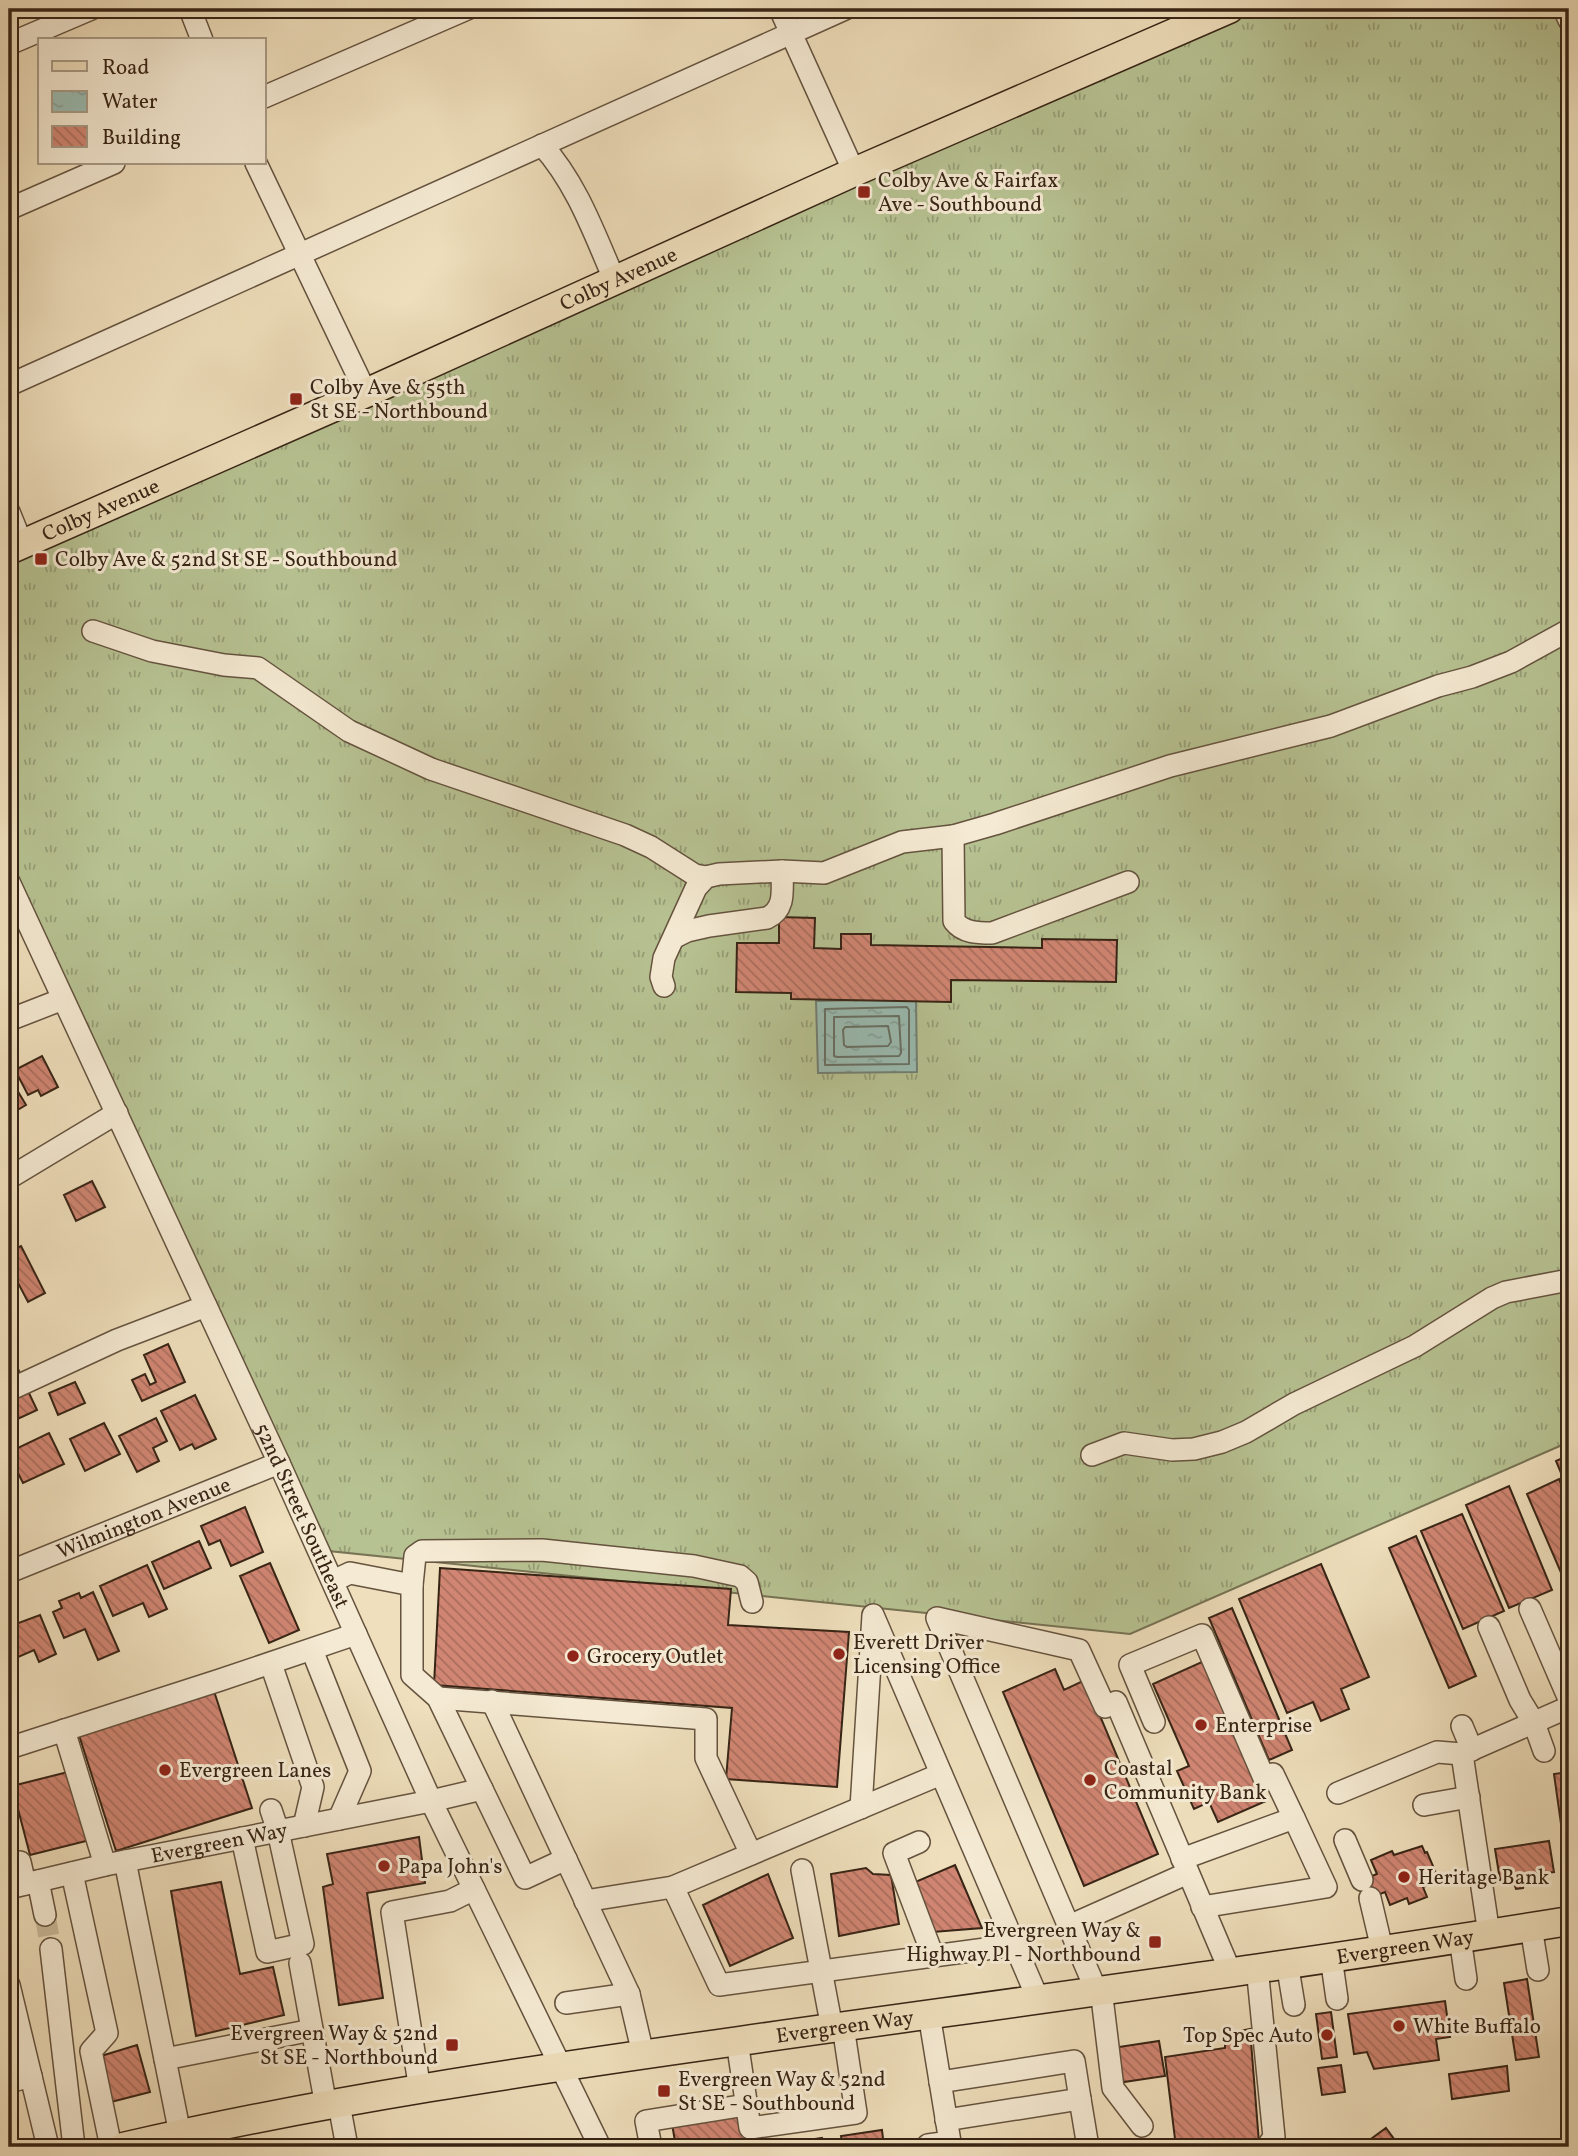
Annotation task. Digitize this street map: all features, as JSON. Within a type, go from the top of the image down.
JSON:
[{"type":"main road","name":"Colby Avenue","points":[[16,547],[366,393],[854,172],[1229,9]]},
{"type":"main road","name":"Evergreen Way","points":[[122,2147],[180,2134],[210,2138],[332,2105],[561,2066],[1569,1921]]},
{"type":"street","points":[[9,44],[91,9]]},
{"type":"street","points":[[190,9],[201,38]]},
{"type":"street","points":[[266,96],[467,9]]},
{"type":"street","points":[[780,9],[854,172]]},
{"type":"street","points":[[9,385],[845,9]]},
{"type":"street","points":[[1564,9],[1569,20]]},
{"type":"street","points":[[542,145],[562,166],[582,204],[615,281]]},
{"type":"street","points":[[9,209],[112,164]]},
{"type":"street","points":[[256,164],[366,393]]},
{"type":"street","points":[[9,512],[16,547]]},
{"type":"street","points":[[93,631],[152,650],[224,665],[258,668],[349,731],[431,769],[625,835],[651,846],[695,875],[706,877],[782,871],[824,873],[902,842],[953,836],[1170,766],[1331,726],[1511,662],[1569,630]]},
{"type":"street","points":[[953,836],[954,921],[959,928],[977,933],[992,933],[1128,882]]},
{"type":"street","points":[[674,937],[687,931],[773,915],[779,911],[782,904],[782,871]]},
{"type":"street","points":[[664,986],[664,958],[696,888],[706,877]]},
{"type":"street","name":"52nd Street Southeast","points":[[9,882],[279,1463],[431,1801],[600,2147]]},
{"type":"street","points":[[9,1020],[63,999]]},
{"type":"street","points":[[9,1178],[117,1114]]},
{"type":"street","points":[[1092,1455],[1124,1443],[1172,1450],[1194,1449],[1222,1442],[1415,1346],[1492,1298],[1506,1292],[1569,1280]]},
{"type":"street","points":[[9,1390],[117,1340],[206,1306]]},
{"type":"street","name":"Wilmington Avenue","points":[[9,1572],[279,1463]]},
{"type":"street","points":[[566,1859],[525,1878],[439,1698],[412,1675],[412,1585],[415,1556],[422,1551],[542,1550],[694,1566],[740,1576],[747,1582],[752,1602]]},
{"type":"street","points":[[332,1581],[350,1573],[412,1585]]},
{"type":"street","points":[[1530,1609],[1569,1699]]},
{"type":"street","points":[[861,1808],[873,1615],[1038,1999]]},
{"type":"street","points":[[1142,2126],[1113,2088],[1098,1990],[937,1618],[1079,1650],[1105,1707],[1116,1702],[1202,1906],[1244,1969],[1274,2137],[1267,2147]]},
{"type":"street","points":[[1489,1627],[1520,1700],[1534,1723],[1544,1751]]},
{"type":"street","points":[[9,1748],[356,1634]]},
{"type":"street","points":[[1154,1722],[1130,1665],[1202,1634],[1264,1778],[1273,1774],[1326,1887],[1202,1906]]},
{"type":"street","points":[[312,1650],[360,1771],[339,1819]]},
{"type":"street","points":[[271,1664],[313,1787],[304,1826]]},
{"type":"street","points":[[439,1698],[706,1718],[706,1758],[751,1854]]},
{"type":"street","points":[[492,1701],[629,1993],[643,2054]]},
{"type":"street","points":[[1338,1793],[1437,1752],[1467,1752],[1569,1707]]},
{"type":"street","points":[[1462,1726],[1467,1752],[1469,1797],[1489,1934]]},
{"type":"street","points":[[64,1730],[115,1863],[165,2059],[180,2134]]},
{"type":"street","points":[[585,1901],[673,1887],[942,1774]]},
{"type":"street","name":"Evergreen Way","points":[[24,1884],[482,1789]]},
{"type":"street","points":[[1424,1805],[1469,1797]]},
{"type":"street","points":[[242,1838],[267,1952],[303,1944],[278,1831],[271,1811]]},
{"type":"street","points":[[1069,1926],[1185,1866],[1294,1818]]},
{"type":"street","points":[[1345,1840],[1366,1889],[1382,1949]]},
{"type":"street","points":[[919,1842],[894,1853],[933,1956]]},
{"type":"street","points":[[20,1863],[24,1884],[45,1915]]},
{"type":"street","points":[[737,2041],[750,2128],[856,2113],[838,2027],[821,1971],[802,1870]]},
{"type":"street","points":[[72,1873],[107,2033],[91,2051],[111,2147]]},
{"type":"street","points":[[673,1887],[719,1985],[1015,1945]]},
{"type":"street","points":[[420,2090],[392,1912],[450,1901],[474,1889]]},
{"type":"street","points":[[1531,1927],[1538,1970]]},
{"type":"street","points":[[1460,1938],[1466,1979]]},
{"type":"street","points":[[51,1949],[74,2147]]},
{"type":"street","points":[[1331,1957],[1337,1999]]},
{"type":"street","points":[[1287,1963],[1294,2006]]},
{"type":"street","points":[[300,1964],[312,2030],[332,2105],[347,2147]]},
{"type":"street","points":[[9,1985],[48,2147]]},
{"type":"street","points":[[566,2003],[629,1993]]},
{"type":"street","points":[[929,2014],[950,2142],[928,2145],[929,2147]]},
{"type":"street","points":[[165,2059],[312,2030]]},
{"type":"street","points":[[940,2082],[1074,2061],[1088,2147]]},
{"type":"street","points":[[9,2082],[31,2076]]},
{"type":"street","points":[[946,2120],[1080,2099]]},
{"type":"street","points":[[651,2147],[646,2121],[746,2105]]},
{"type":"green space","points":[[1229,9],[1569,9],[1569,1442],[1130,1634],[319,1550],[9,882],[9,550]]},
{"type":"water","points":[[916,999],[917,1072],[818,1073],[816,1001]]},
{"type":"building","points":[[779,917],[815,918],[814,948],[841,949],[841,934],[871,934],[871,945],[1042,948],[1042,939],[1117,940],[1116,982],[951,980],[951,1002],[791,999],[791,993],[736,992],[737,943],[779,943]]},
{"type":"building","points":[[42,1056],[58,1087],[41,1096],[38,1090],[28,1095],[15,1070]]},
{"type":"building","points":[[11,1080],[26,1105],[9,1115],[9,1081]]},
{"type":"building","points":[[92,1181],[105,1207],[76,1221],[64,1195]]},
{"type":"building","points":[[21,1246],[45,1293],[28,1302],[15,1277],[9,1280],[9,1252]]},
{"type":"building","points":[[168,1344],[185,1382],[142,1401],[132,1380],[145,1374],[150,1385],[156,1382],[144,1355]]},
{"type":"building","points":[[9,1350],[19,1371],[9,1376]]},
{"type":"building","points":[[75,1382],[85,1403],[58,1415],[49,1393]]},
{"type":"building","points":[[28,1391],[37,1410],[9,1423],[9,1400]]},
{"type":"building","points":[[195,1395],[216,1439],[195,1449],[192,1444],[180,1450],[161,1411]]},
{"type":"building","points":[[156,1418],[167,1441],[153,1448],[159,1461],[137,1472],[119,1436]]},
{"type":"building","points":[[104,1423],[120,1454],[85,1471],[70,1439]]},
{"type":"building","points":[[49,1433],[64,1464],[23,1483],[14,1465],[9,1468],[9,1441],[12,1439],[16,1449]]},
{"type":"building","points":[[1569,1455],[1569,1492],[1556,1461]]},
{"type":"building","points":[[1559,1479],[1569,1503],[1569,1591],[1527,1494]]},
{"type":"building","points":[[1509,1486],[1552,1590],[1509,1608],[1466,1505]]},
{"type":"building","points":[[245,1507],[263,1552],[231,1566],[220,1540],[209,1545],[201,1526]]},
{"type":"building","points":[[1462,1514],[1504,1611],[1463,1629],[1421,1531]]},
{"type":"building","points":[[1416,1536],[1476,1676],[1449,1688],[1389,1548]]},
{"type":"building","points":[[199,1541],[211,1568],[164,1589],[152,1562]]},
{"type":"building","points":[[270,1563],[299,1630],[269,1643],[240,1576]]},
{"type":"building","points":[[1321,1564],[1369,1677],[1341,1689],[1349,1709],[1321,1721],[1313,1702],[1287,1713],[1239,1599]]},
{"type":"building","points":[[147,1565],[167,1609],[149,1617],[143,1603],[113,1616],[100,1586]]},
{"type":"building","points":[[440,1568],[731,1589],[728,1625],[849,1632],[837,1787],[726,1779],[732,1708],[434,1685]]},
{"type":"building","points":[[93,1592],[119,1651],[98,1660],[85,1629],[64,1638],[53,1612],[62,1608],[59,1601],[79,1593],[81,1598]]},
{"type":"building","points":[[1232,1608],[1292,1750],[1269,1760],[1209,1618]]},
{"type":"building","points":[[40,1615],[56,1654],[39,1662],[34,1650],[9,1661],[9,1621],[14,1619],[16,1624]]},
{"type":"building","name":"Enterprise","points":[[1204,1661],[1266,1801],[1218,1822],[1209,1802],[1194,1809],[1177,1771],[1189,1766],[1153,1684]]},
{"type":"building","points":[[1055,1669],[1064,1690],[1085,1680],[1158,1854],[1084,1886],[1003,1692]]},
{"type":"building","name":"Evergreen Lanes","points":[[213,1688],[252,1808],[116,1851],[78,1732]]},
{"type":"building","points":[[72,1771],[90,1840],[30,1855],[12,1786]]},
{"type":"building","points":[[1569,1772],[1569,1823],[1561,1824],[1554,1774]]},
{"type":"building","points":[[419,1837],[425,1883],[367,1893],[383,1998],[339,2005],[323,1887],[333,1884],[327,1854]]},
{"type":"building","points":[[1549,1841],[1554,1872],[1526,1875],[1523,1888],[1516,1889],[1512,1877],[1500,1880],[1495,1849]]},
{"type":"building","name":"Heritage Bank","points":[[1422,1846],[1439,1880],[1423,1887],[1427,1897],[1409,1904],[1407,1898],[1390,1905],[1385,1892],[1365,1900],[1357,1882],[1377,1874],[1371,1860],[1392,1851],[1394,1855]]},
{"type":"building","points":[[955,1865],[982,1928],[933,1932],[913,1883]]},
{"type":"building","points":[[866,1868],[873,1874],[891,1875],[899,1924],[839,1936],[831,1874]]},
{"type":"building","points":[[768,1874],[793,1938],[730,1966],[703,1905]]},
{"type":"building","points":[[221,1882],[240,1974],[273,1967],[284,2015],[196,2036],[171,1891]]},
{"type":"building","points":[[1527,1979],[1539,2057],[1516,2060],[1504,1983]]},
{"type":"building","name":"White Buffalo","points":[[1445,2001],[1450,2037],[1436,2039],[1439,2060],[1374,2069],[1367,2052],[1354,2054],[1348,2014]]},
{"type":"building","name":"Top Spec Auto","points":[[1331,2012],[1337,2057],[1322,2059],[1316,2014]]},
{"type":"building","points":[[1250,2029],[1259,2143],[1223,2147],[1176,2147],[1165,2057],[1225,2048],[1225,2034]]},
{"type":"building","points":[[1159,2041],[1165,2076],[1117,2083],[1112,2048]]},
{"type":"building","points":[[137,2045],[150,2092],[111,2102],[101,2056]]},
{"type":"building","points":[[1341,2065],[1345,2092],[1322,2095],[1318,2068]]},
{"type":"building","points":[[1507,2066],[1509,2091],[1452,2099],[1449,2074]]},
{"type":"building","points":[[744,2113],[750,2147],[676,2147],[672,2124]]},
{"type":"building","points":[[1386,2128],[1400,2147],[1360,2147]]},
{"type":"building","points":[[882,2130],[884,2147],[843,2147],[841,2136]]},
{"type":"building","points":[[822,2138],[824,2147],[762,2147]]},
{"type":"tunnel","points":[[45,1915],[51,1949]]},
{"type":"place","name":"Colby Ave & Fairfax Ave - Southbound","points":[[864,192]]},
{"type":"place","name":"Colby Ave & 55th St SE - Northbound","points":[[296,399]]},
{"type":"place","name":"Colby Ave & 52nd St SE - Southbound","points":[[41,559]]},
{"type":"place","name":"Everett Driver Licensing Office","points":[[839,1654]]},
{"type":"place","name":"Grocery Outlet","points":[[573,1656]]},
{"type":"place","name":"Enterprise","points":[[1201,1725]]},
{"type":"place","name":"Evergreen Lanes","points":[[165,1770]]},
{"type":"place","name":"Coastal Community Bank","points":[[1090,1780]]},
{"type":"place","name":"Papa John's","points":[[384,1866]]},
{"type":"place","name":"Heritage Bank","points":[[1404,1877]]},
{"type":"place","name":"Evergreen Way & Highway Pl - Northbound","points":[[1155,1942]]},
{"type":"place","name":"White Buffalo","points":[[1399,2026]]},
{"type":"place","name":"Top Spec Auto","points":[[1327,2035]]},
{"type":"place","name":"Evergreen Way & 52nd St SE - Northbound","points":[[452,2045]]},
{"type":"place","name":"Evergreen Way & 52nd St SE - Southbound","points":[[664,2091]]}]
